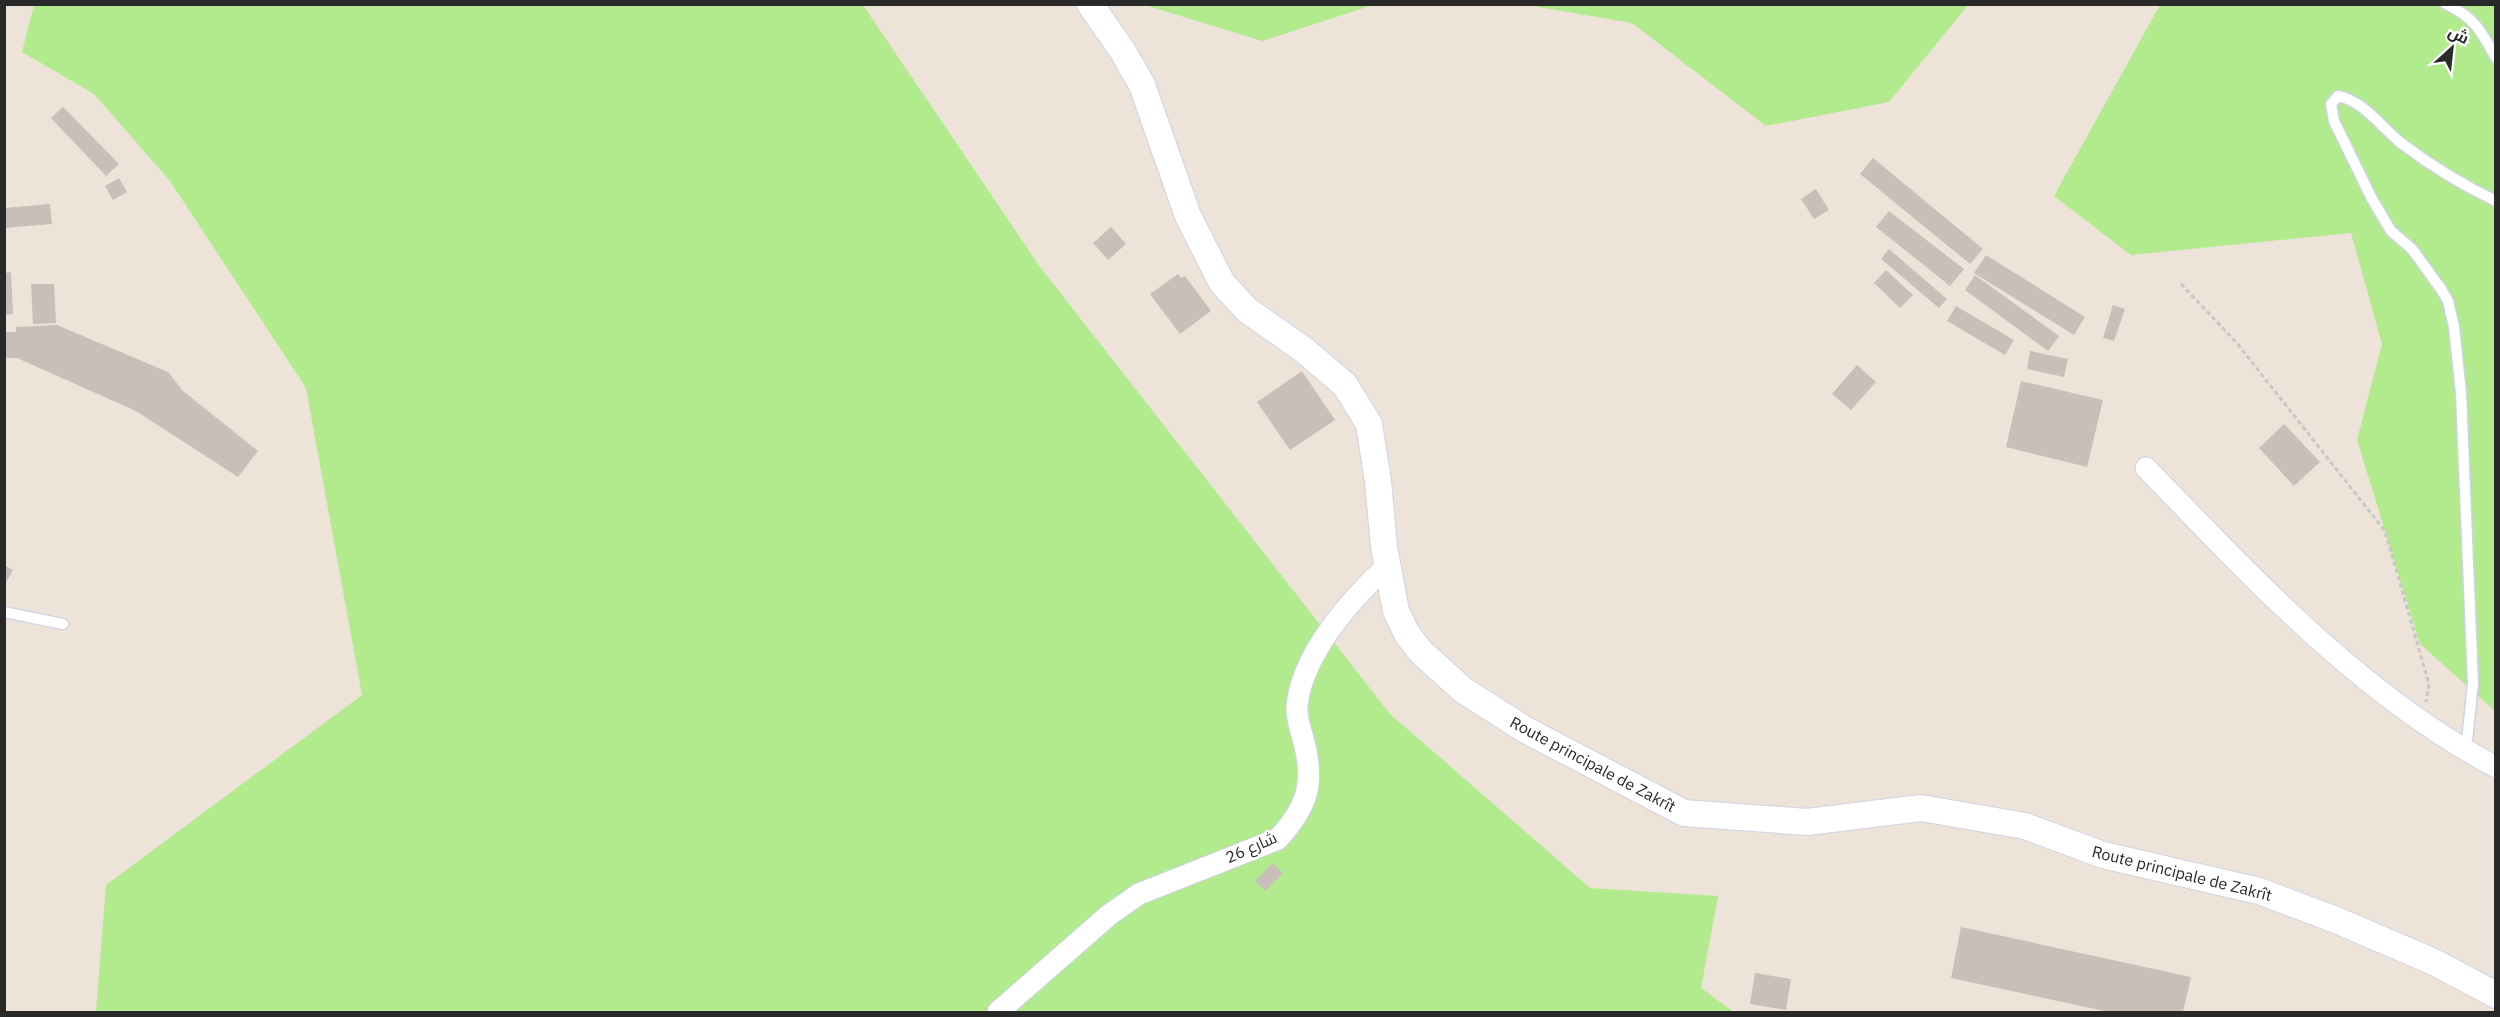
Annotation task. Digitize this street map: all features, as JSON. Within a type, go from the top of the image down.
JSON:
[{"type":"street","name":"Route principale de Zakrît","points":[[1090,4],[1122,50],[1142,85],[1188,216],[1222,284],[1247,310],[1304,350],[1346,385],[1369,424],[1388,565],[1400,619],[1407,634],[1436,668],[1463,690],[1524,729],[1684,813],[1807,822],[1922,808],[2025,826],[2103,855],[2259,891],[2434,962],[2496,995]]},
{"type":"street","points":[[2146,468],[2255,580],[2348,667],[2466,751],[2496,766]]},
{"type":"street","name":"شارع 26","points":[[998,1012],[1109,915],[1139,894],[1278,839],[1287,829],[1305,801],[1310,779],[1308,759],[1297,719],[1297,705],[1303,682],[1317,648],[1351,602],[1388,565]]},
{"type":"lane","points":[[2446,4],[2470,18],[2481,30],[2496,58]]},
{"type":"lane","points":[[2466,751],[2473,683],[2461,393],[2454,327],[2448,301],[2441,289],[2412,249],[2391,231],[2372,199],[2334,121],[2331,104],[2338,96],[2350,100],[2400,142],[2437,168],[2496,201]]},
{"type":"lane","points":[[4,612],[63,624]]},
{"type":"path","points":[[2181,284],[2236,342],[2385,531],[2429,684],[2423,721]]},
{"type":"green space","points":[[1373,4],[1262,41],[1145,5]]},
{"type":"green space","points":[[1968,4],[1889,102],[1766,126],[1632,23],[1526,5]]},
{"type":"green space","points":[[34,5],[863,5],[1040,267],[1390,714],[1590,888],[1718,896],[1701,988],[1734,1012],[96,1012],[106,885],[362,695],[306,388],[170,181],[94,94],[22,52]]},
{"type":"green space","points":[[2160,5],[2495,5],[2495,711],[2420,644],[2357,440],[2382,344],[2351,233],[2131,255],[2054,196]]},
{"type":"building","points":[[63,107],[119,164],[106,176],[51,118]]},
{"type":"building","points":[[1873,158],[1983,249],[1970,264],[1860,174]]},
{"type":"building","points":[[119,178],[127,192],[113,200],[105,186]]},
{"type":"building","points":[[1816,189],[1829,210],[1814,219],[1801,199]]},
{"type":"building","points":[[50,204],[52,224],[4,228],[4,208]]},
{"type":"building","points":[[1889,211],[1964,269],[1950,286],[1876,227]]},
{"type":"building","points":[[1111,227],[1126,244],[1108,260],[1093,243]]},
{"type":"building","points":[[1889,249],[1947,299],[1939,308],[1881,259]]},
{"type":"building","points":[[1986,255],[2085,317],[2074,335],[1974,273]]},
{"type":"building","points":[[1886,270],[1913,295],[1900,308],[1874,283]]},
{"type":"building","points":[[11,272],[13,314],[4,315],[4,273]]},
{"type":"building","points":[[1178,274],[1181,278],[1185,276],[1211,311],[1180,334],[1150,294]]},
{"type":"building","points":[[1975,275],[2059,336],[2048,351],[1965,290]]},
{"type":"building","points":[[31,284],[54,284],[56,323],[33,324]]},
{"type":"building","points":[[2113,305],[2125,309],[2114,341],[2103,338]]},
{"type":"building","points":[[1956,306],[2014,340],[2005,355],[1947,321]]},
{"type":"building","points":[[57,325],[168,372],[183,391],[258,451],[238,477],[136,411],[17,358],[4,358],[4,332],[16,332],[16,327]]},
{"type":"building","points":[[2030,351],[2068,359],[2064,377],[2027,369]]},
{"type":"building","points":[[1857,365],[1876,382],[1851,410],[1832,394]]},
{"type":"building","points":[[1302,371],[1335,420],[1290,450],[1257,402]]},
{"type":"building","points":[[2021,381],[2103,400],[2087,467],[2006,447]]},
{"type":"building","points":[[2284,424],[2320,462],[2294,486],[2259,448]]},
{"type":"building","points":[[4,565],[13,570],[4,586]]},
{"type":"building","points":[[1273,863],[1283,873],[1265,891],[1255,881]]},
{"type":"building","points":[[1961,927],[2191,977],[2183,1012],[2109,1012],[1951,978]]},
{"type":"building","points":[[1755,973],[1791,979],[1786,1010],[1750,1004]]}]
